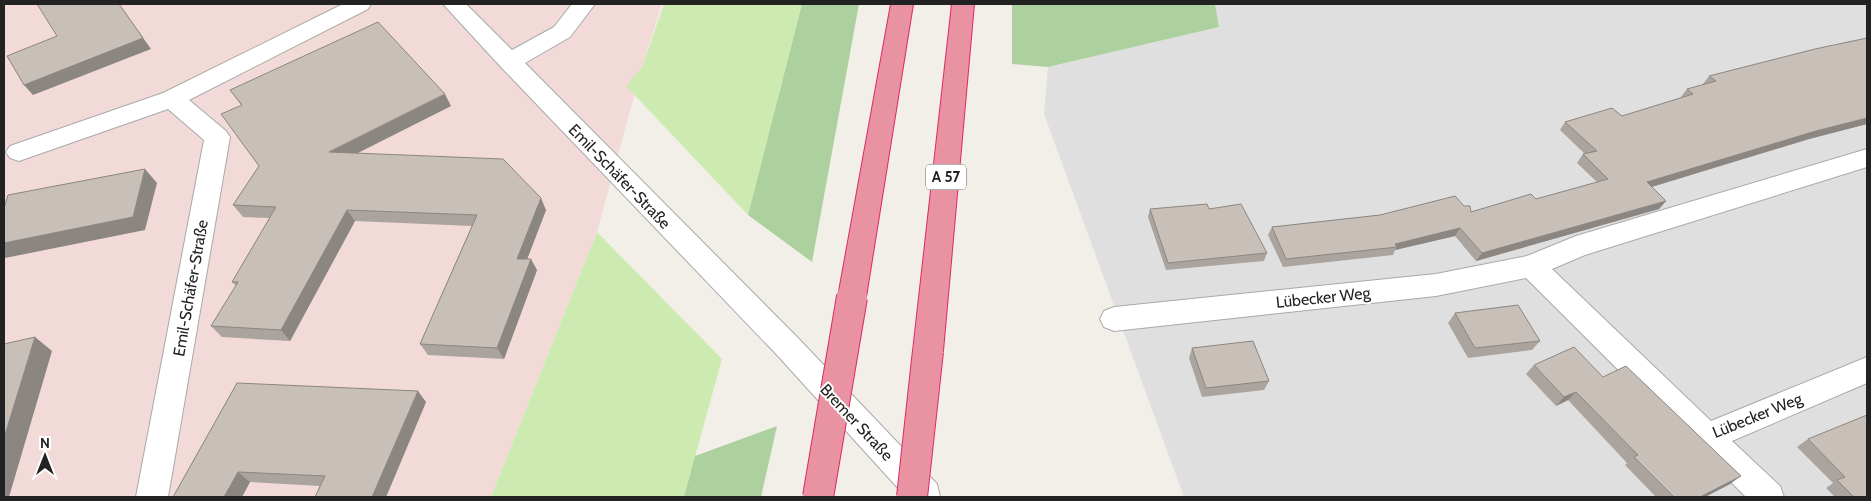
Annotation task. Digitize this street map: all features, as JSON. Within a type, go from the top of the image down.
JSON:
[{"type":"highway","points":[[818,497],[902,4]]},
{"type":"highway","name":"A 57","points":[[912,497],[963,4]]},
{"type":"street","points":[[19,152],[172,99],[360,4]]},
{"type":"street","name":"Emil-Schäfer-Straße","points":[[454,4],[788,347]]},
{"type":"street","points":[[509,62],[562,32],[584,4]]},
{"type":"street","name":"Emil-Schäfer-Straße","points":[[152,497],[217,137],[172,99]]},
{"type":"street","name":"Lübecker Weg","points":[[1114,319],[1436,285],[1531,266],[1576,248],[1867,158]]},
{"type":"street","name":"Lübecker Weg","points":[[1531,266],[1706,436],[1867,370]]},
{"type":"street","name":"Bremer Straße","points":[[788,347],[927,497]]},
{"type":"street","points":[[1706,436],[1768,497]]},
{"type":"shaded area","points":[[4,4],[662,4],[642,67],[597,232],[491,497],[4,497]]},
{"type":"shaded area","points":[[1215,4],[1867,4],[1867,497],[1184,497],[1044,114],[1048,67],[1219,27]]},
{"type":"green space","points":[[664,4],[802,4],[748,215],[626,86],[642,67]]},
{"type":"green space","points":[[802,4],[859,4],[812,262],[748,215]]},
{"type":"green space","points":[[1012,4],[1215,4],[1219,27],[1048,67],[1012,64]]},
{"type":"green space","points":[[597,232],[722,359],[684,497],[491,497]]},
{"type":"green space","points":[[777,426],[761,497],[684,497],[695,456]]},
{"type":"building","points":[[37,4],[119,4],[143,38],[24,85],[7,56],[57,36]]},
{"type":"building","points":[[378,22],[445,94],[329,152],[503,159],[541,198],[517,259],[531,259],[497,348],[420,344],[477,215],[347,210],[281,330],[211,326],[238,282],[232,282],[276,207],[233,205],[259,166],[221,114],[242,105],[230,90]]},
{"type":"building","points":[[1867,38],[1867,118],[1816,131],[1647,182],[1666,201],[1482,253],[1460,228],[1395,244],[1397,247],[1286,259],[1272,227],[1380,215],[1455,196],[1464,206],[1470,206],[1471,212],[1531,194],[1536,199],[1608,179],[1583,154],[1597,151],[1565,122],[1612,108],[1622,116],[1693,94],[1687,89],[1716,81],[1709,76]]},
{"type":"building","points":[[145,169],[133,217],[4,243],[4,208],[8,195]]},
{"type":"building","points":[[1207,204],[1209,209],[1241,204],[1267,253],[1168,263],[1150,209]]},
{"type":"building","points":[[1518,305],[1540,341],[1475,348],[1455,313]]},
{"type":"building","points":[[35,337],[4,438],[4,344]]},
{"type":"building","points":[[1253,341],[1269,381],[1206,388],[1192,348]]},
{"type":"building","points":[[1574,347],[1603,377],[1626,366],[1741,476],[1700,497],[1674,497],[1634,457],[1638,455],[1576,392],[1564,397],[1534,365]]},
{"type":"building","points":[[237,383],[418,391],[372,497],[315,497],[325,476],[238,472],[224,497],[173,497]]},
{"type":"building","points":[[1867,415],[1867,497],[1854,497],[1837,480],[1845,477],[1808,439]]}]
